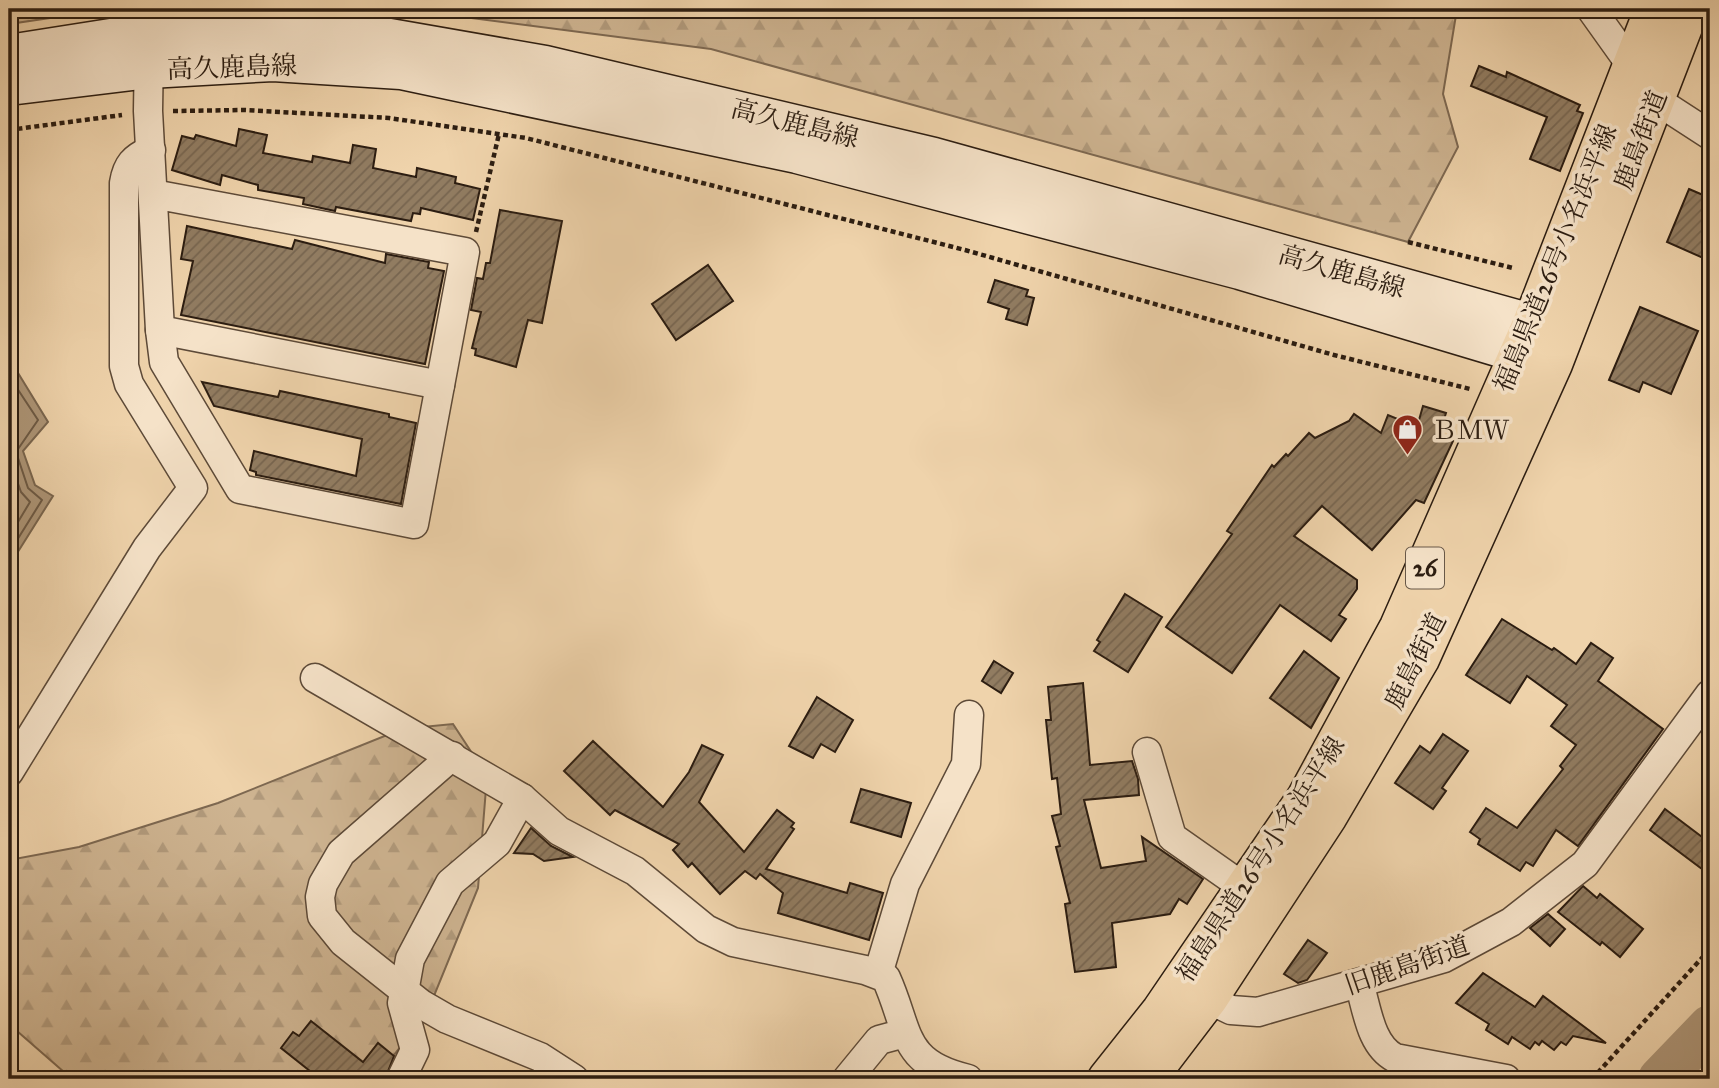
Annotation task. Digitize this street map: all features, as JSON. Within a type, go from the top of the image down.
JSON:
[{"type":"main road","name":"福島県道26号小名浜平線","points":[[1107,1079],[1161,1011],[1247,889],[1306,798],[1399,627],[1541,344],[1632,66],[1654,9]]},
{"type":"main road","name":"鹿島街道","points":[[1147,1079],[1208,999],[1328,817],[1420,659],[1541,344],[1656,100],[1690,9]]},
{"type":"main road","name":"高久鹿島線","points":[[9,54],[149,32],[338,29],[545,65],[934,157],[1541,344]]},
{"type":"main road","name":"高久鹿島線","points":[[9,86],[149,69],[273,62],[401,70],[797,154],[1240,270],[1541,344]]},
{"type":"street","points":[[1591,9],[1656,100],[1710,135]]},
{"type":"street","points":[[149,32],[148,111],[160,330],[164,362],[240,489],[414,524],[465,252],[153,194]]},
{"type":"street","points":[[9,772],[147,548],[193,488],[130,384],[124,366],[124,183],[127,168],[135,157],[151,150]]},
{"type":"street","points":[[160,330],[440,384]]},
{"type":"street","points":[[315,678],[522,799],[559,831],[635,871],[706,929],[733,942],[886,978],[911,1045],[933,1068],[968,1079]]},
{"type":"street","name":"旧鹿島街道","points":[[1208,999],[1231,1010],[1258,1012],[1444,958],[1511,922],[1585,864],[1710,694]]},
{"type":"street","points":[[878,974],[905,884],[966,764],[969,715]]},
{"type":"street","points":[[1147,752],[1172,837],[1247,889]]},
{"type":"street","points":[[452,756],[341,853],[323,884],[320,897],[322,916],[331,930],[403,990],[447,1019],[540,1057],[575,1079]]},
{"type":"street","points":[[401,1079],[415,1049],[402,1003],[410,959],[450,883],[497,843],[522,799]]},
{"type":"street","points":[[1359,983],[1378,1044],[1385,1053],[1395,1058],[1506,1079]]},
{"type":"street","points":[[846,1079],[879,1040],[905,1033]]},
{"type":"path","points":[[9,130],[148,111],[245,110],[389,118],[526,138],[965,250],[1447,384]]},
{"type":"path","points":[[465,252],[473,247],[499,134]]},
{"type":"path","points":[[1409,242],[1513,268]]},
{"type":"path","points":[[1592,1079],[1710,949]]},
{"type":"green space","points":[[9,9],[111,9],[9,24]]},
{"type":"green space","points":[[402,9],[1457,9],[1443,94],[1458,147],[1408,242],[711,49]]},
{"type":"green space","points":[[453,724],[487,776],[478,888],[427,1013],[375,1079],[72,1079],[9,1024],[9,860],[79,847],[218,803],[402,729]]},
{"type":"water","points":[[15,368],[48,422],[23,451],[35,485],[53,496],[9,566],[9,369]]},
{"type":"building","points":[[1479,66],[1506,77],[1507,72],[1580,105],[1577,111],[1583,113],[1560,171],[1530,159],[1547,117],[1471,86]]},
{"type":"building","points":[[239,129],[267,135],[263,153],[312,162],[313,156],[350,163],[353,145],[376,149],[373,168],[416,177],[417,168],[456,177],[455,183],[480,189],[473,220],[421,208],[420,214],[413,213],[411,221],[336,207],[335,211],[303,204],[304,198],[258,190],[258,185],[222,175],[220,185],[172,170],[182,136],[194,139],[196,135],[236,146]]},
{"type":"building","points":[[1689,189],[1710,198],[1710,261],[1667,242]]},
{"type":"building","points":[[500,210],[562,221],[542,323],[528,320],[516,367],[475,355],[476,349],[472,348],[481,312],[471,310],[477,278],[483,279],[486,263],[490,263]]},
{"type":"building","points":[[187,226],[292,249],[295,240],[385,263],[386,254],[429,262],[428,268],[444,271],[425,364],[181,315],[193,261],[181,259]]},
{"type":"building","points":[[708,265],[733,301],[676,340],[652,304]]},
{"type":"building","points":[[995,280],[1028,290],[1026,296],[1034,298],[1027,325],[1006,319],[1009,309],[988,302]]},
{"type":"building","points":[[1640,307],[1698,331],[1671,394],[1643,382],[1639,392],[1609,380]]},
{"type":"building","points":[[202,382],[278,397],[280,391],[389,414],[389,417],[416,423],[401,504],[256,475],[256,472],[250,470],[254,451],[356,476],[362,439],[214,406]]},
{"type":"building","points":[[1423,406],[1446,413],[1439,435],[1453,441],[1424,503],[1416,500],[1372,550],[1322,506],[1294,536],[1357,580],[1357,589],[1339,615],[1346,619],[1331,641],[1280,605],[1232,673],[1166,627],[1232,534],[1227,531],[1272,465],[1274,467],[1286,454],[1288,456],[1309,433],[1315,438],[1349,421],[1354,414],[1381,433],[1388,415],[1417,427]]},
{"type":"building","points":[[1125,594],[1162,617],[1128,672],[1094,651],[1100,642],[1097,640]]},
{"type":"building","points":[[1502,619],[1552,650],[1554,648],[1576,664],[1591,643],[1613,658],[1598,681],[1663,729],[1578,846],[1556,830],[1533,866],[1526,862],[1520,871],[1478,844],[1480,839],[1470,832],[1486,808],[1517,828],[1563,769],[1560,766],[1576,745],[1551,726],[1567,705],[1527,676],[1510,703],[1466,675]]},
{"type":"building","points":[[1304,651],[1339,678],[1311,728],[1270,698]]},
{"type":"building","points":[[994,661],[1013,673],[1001,693],[982,681]]},
{"type":"building","points":[[1083,683],[1090,765],[1132,761],[1138,779],[1139,795],[1084,800],[1101,868],[1146,861],[1142,837],[1203,879],[1187,904],[1179,899],[1170,914],[1112,923],[1116,967],[1075,972],[1065,904],[1070,903],[1056,847],[1060,846],[1052,816],[1061,814],[1057,778],[1052,779],[1046,720],[1051,720],[1048,687]]},
{"type":"building","points":[[817,697],[853,720],[835,752],[821,744],[813,758],[789,746]]},
{"type":"building","points":[[1443,734],[1468,751],[1442,788],[1446,791],[1433,809],[1395,783],[1420,746],[1430,753]]},
{"type":"building","points":[[593,741],[663,807],[689,772],[702,745],[723,755],[699,802],[744,852],[777,810],[794,823],[791,827],[794,829],[766,869],[847,893],[850,883],[883,893],[869,940],[778,913],[783,893],[760,874],[756,879],[745,871],[720,894],[692,863],[688,867],[673,850],[679,844],[615,810],[610,815],[564,771]]},
{"type":"building","points":[[861,789],[911,803],[901,837],[851,822]]},
{"type":"building","points":[[1665,809],[1710,843],[1710,875],[1650,830]]},
{"type":"building","points":[[531,828],[551,846],[573,857],[544,861],[533,854],[514,853]]},
{"type":"building","points":[[1583,886],[1597,898],[1600,894],[1643,929],[1620,957],[1558,912]]},
{"type":"building","points":[[1548,914],[1565,929],[1550,946],[1530,928]]},
{"type":"building","points":[[1308,940],[1327,953],[1307,980],[1298,983],[1284,974]]},
{"type":"building","points":[[1483,973],[1535,1007],[1543,996],[1606,1043],[1573,1036],[1566,1045],[1561,1042],[1554,1050],[1542,1041],[1539,1045],[1535,1042],[1530,1049],[1512,1037],[1508,1044],[1486,1030],[1489,1024],[1456,1003]]},
{"type":"building","points":[[311,1021],[363,1062],[378,1043],[394,1056],[385,1079],[320,1079],[281,1048],[293,1032],[299,1036]]},
{"type":"waterway","points":[[1660,1079],[1710,1027]]},
{"type":"place","name":"ＢＭＷ","points":[[1408,457]]}]
